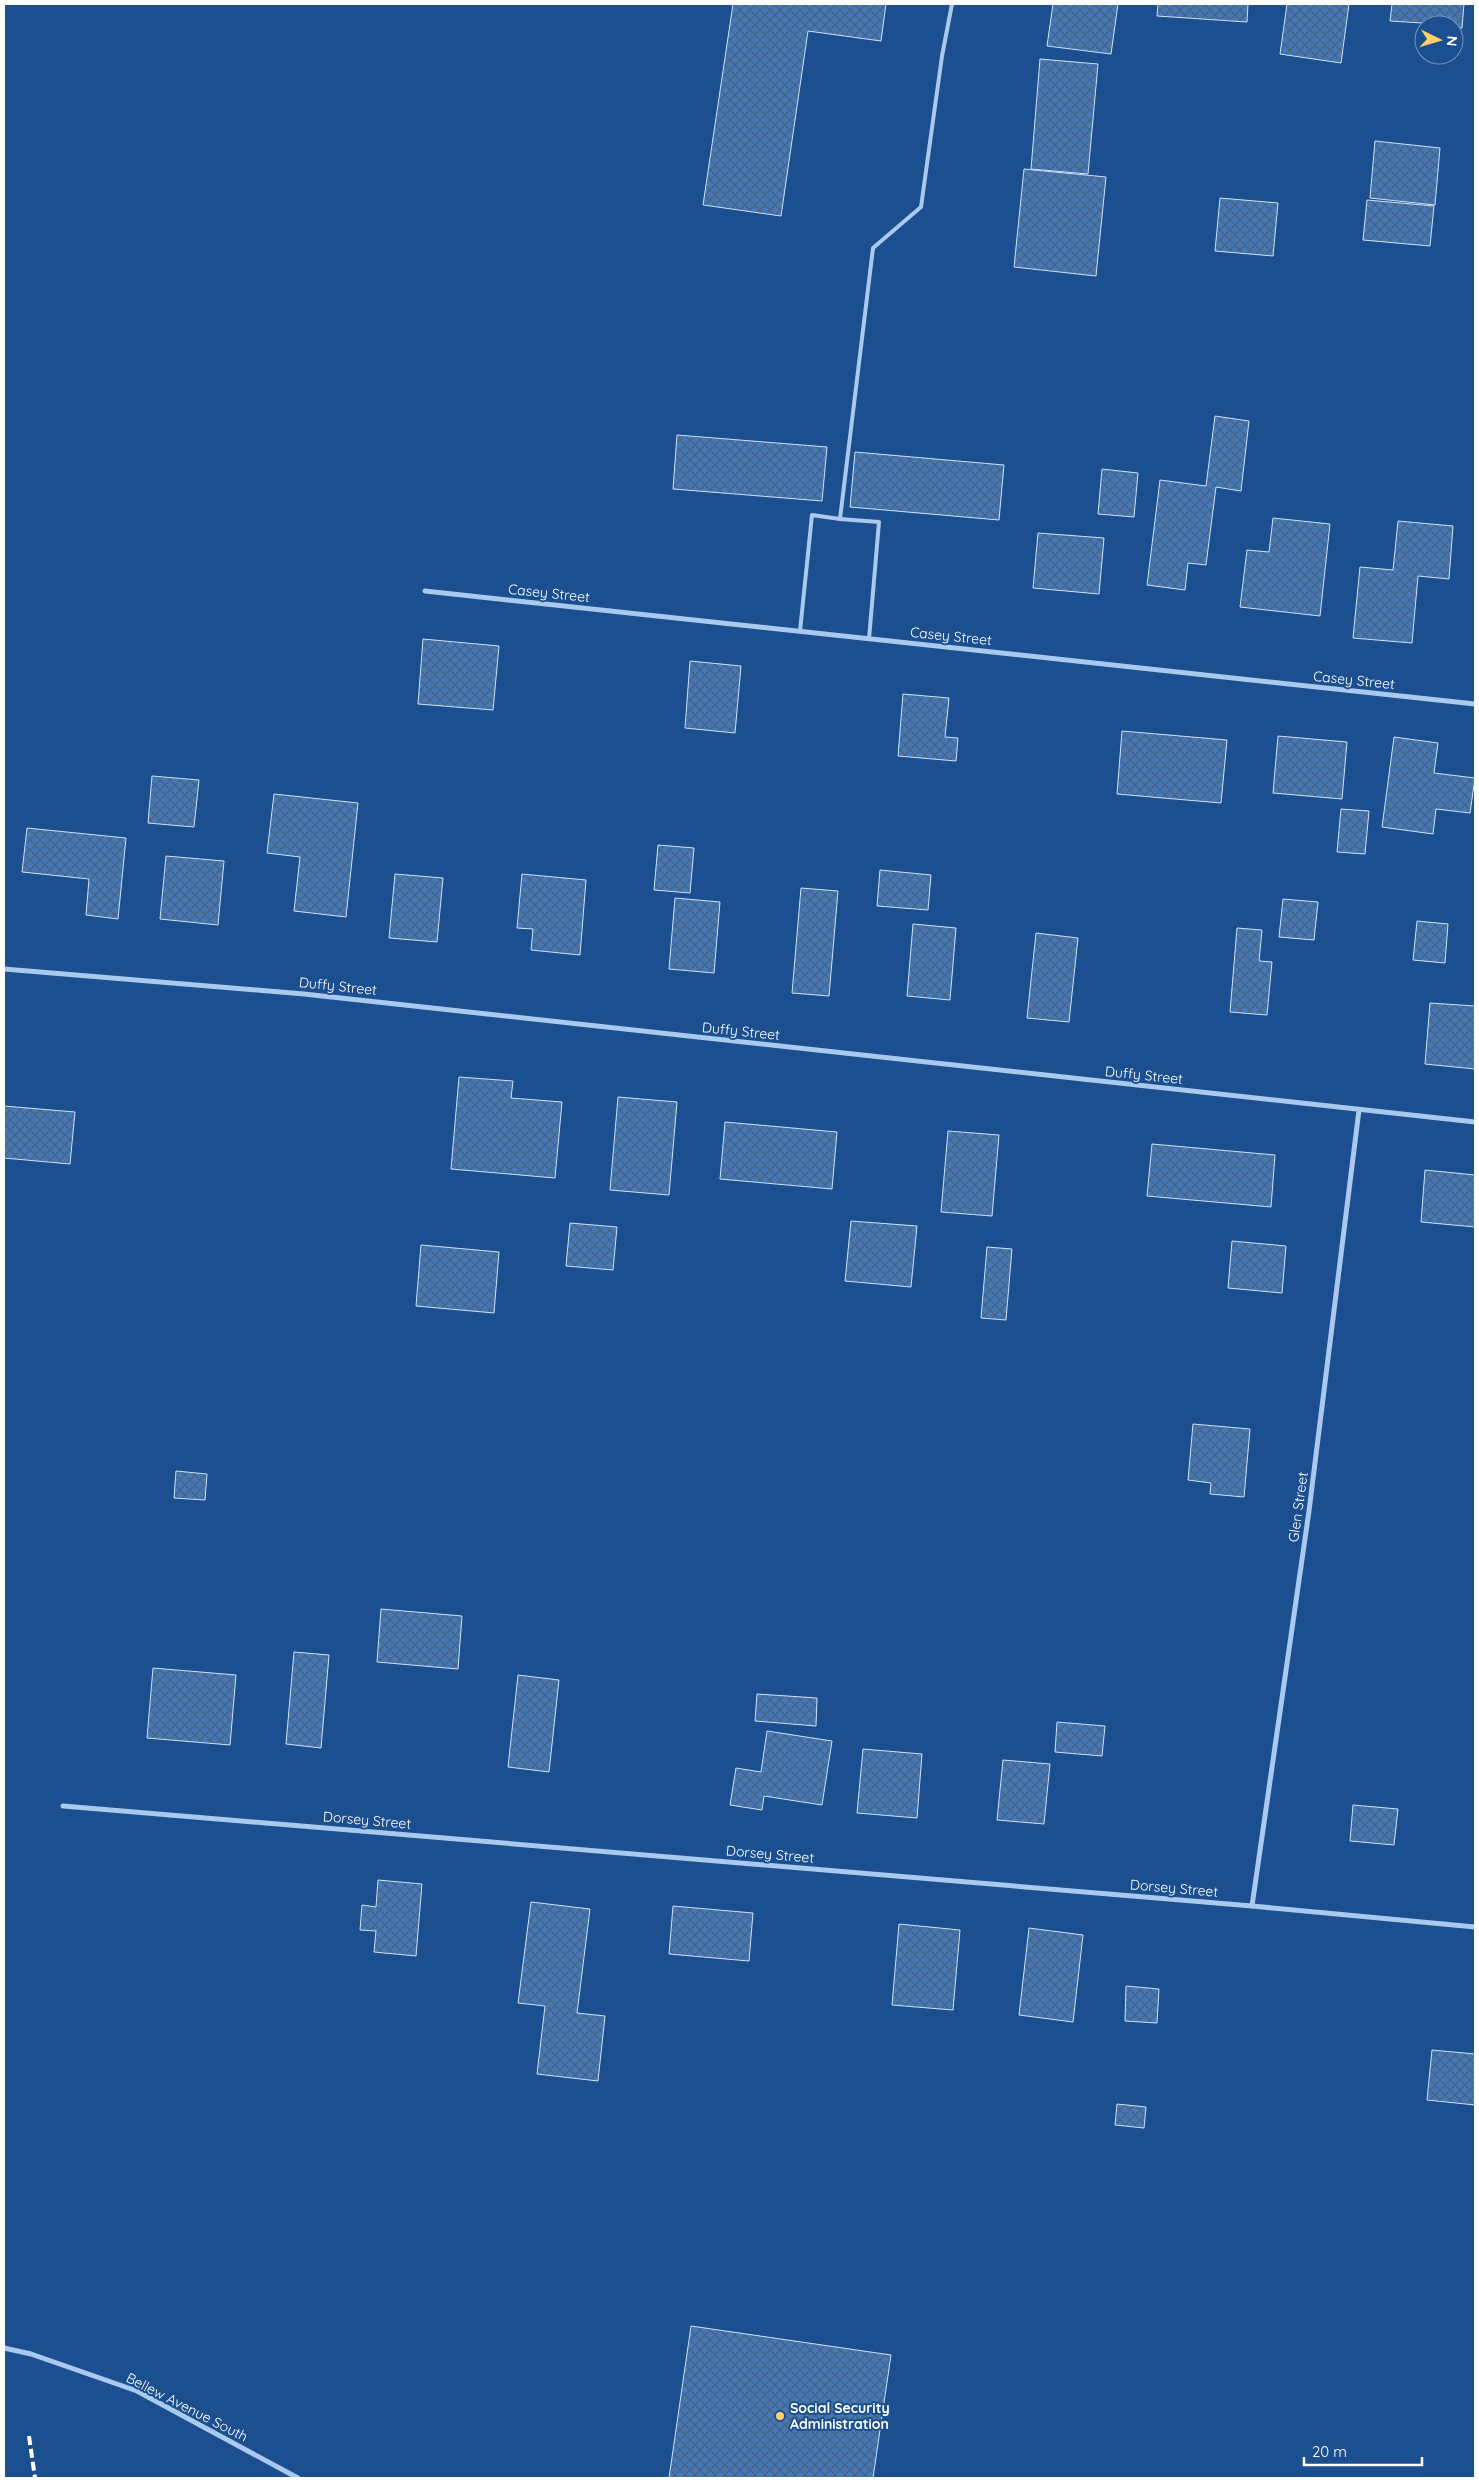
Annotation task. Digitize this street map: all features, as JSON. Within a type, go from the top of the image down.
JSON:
[{"type":"street","name":"Casey Street","points":[[425,591],[1475,704]]},
{"type":"street","name":"Duffy Street","points":[[4,969],[313,995],[1475,1122]]},
{"type":"street","name":"Glen Street","points":[[1252,1906],[1309,1511],[1359,1110]]},
{"type":"street","name":"Dorsey Street","points":[[63,1806],[1252,1906],[1475,1927]]},
{"type":"street","name":"Bellew Avenue South","points":[[4,2348],[31,2354],[137,2391],[298,2478]]},
{"type":"lane","points":[[840,519],[872,248],[921,207],[942,56],[952,4]]},
{"type":"lane","points":[[800,631],[812,515],[880,522],[869,639]]},
{"type":"building","points":[[733,4],[886,4],[881,41],[808,31],[781,216],[703,205]]},
{"type":"building","points":[[1053,4],[1118,4],[1111,54],[1047,46]]},
{"type":"building","points":[[1158,4],[1248,4],[1247,22],[1157,16]]},
{"type":"building","points":[[1287,4],[1349,4],[1341,63],[1280,54]]},
{"type":"building","points":[[1392,4],[1464,4],[1463,15],[1414,15],[1414,22],[1390,21]]},
{"type":"building","points":[[1040,59],[1098,64],[1088,174],[1031,169]]},
{"type":"building","points":[[1375,141],[1440,148],[1435,205],[1370,198]]},
{"type":"building","points":[[1024,169],[1106,177],[1096,276],[1014,267]]},
{"type":"building","points":[[1220,198],[1278,203],[1273,256],[1215,251]]},
{"type":"building","points":[[1367,200],[1434,206],[1430,246],[1363,240]]},
{"type":"building","points":[[1215,416],[1249,421],[1241,491],[1216,487],[1206,565],[1188,563],[1185,590],[1147,585],[1160,480],[1206,486]]},
{"type":"building","points":[[677,435],[827,447],[822,501],[673,489]]},
{"type":"building","points":[[855,452],[1004,465],[999,520],[850,507]]},
{"type":"building","points":[[1102,469],[1138,473],[1134,517],[1098,514]]},
{"type":"building","points":[[1273,518],[1330,524],[1320,616],[1240,607],[1247,550],[1269,552]]},
{"type":"building","points":[[1398,521],[1453,526],[1449,579],[1418,576],[1412,643],[1353,638],[1360,567],[1393,570]]},
{"type":"building","points":[[1038,533],[1104,538],[1099,594],[1033,588]]},
{"type":"building","points":[[423,639],[499,646],[493,710],[418,704]]},
{"type":"building","points":[[690,661],[741,666],[735,733],[685,728]]},
{"type":"building","points":[[903,694],[949,698],[945,737],[958,738],[956,761],[898,756]]},
{"type":"building","points":[[1122,731],[1227,740],[1221,803],[1117,794]]},
{"type":"building","points":[[1278,736],[1347,742],[1342,799],[1273,793]]},
{"type":"building","points":[[1394,737],[1438,743],[1434,773],[1475,778],[1470,813],[1436,809],[1433,834],[1382,827]]},
{"type":"building","points":[[152,776],[199,780],[194,827],[148,823]]},
{"type":"building","points":[[274,794],[358,803],[346,917],[294,911],[300,857],[267,853]]},
{"type":"building","points":[[1341,809],[1369,811],[1365,854],[1337,852]]},
{"type":"building","points":[[27,828],[126,838],[118,919],[86,915],[89,879],[22,872]]},
{"type":"building","points":[[658,845],[694,848],[690,893],[654,890]]},
{"type":"building","points":[[166,856],[224,861],[218,925],[160,919]]},
{"type":"building","points":[[880,870],[931,875],[928,910],[877,906]]},
{"type":"building","points":[[395,874],[443,878],[437,942],[389,938]]},
{"type":"building","points":[[522,874],[586,880],[580,955],[531,950],[533,929],[517,928]]},
{"type":"building","points":[[801,888],[838,891],[829,996],[792,993]]},
{"type":"building","points":[[675,898],[720,902],[714,973],[669,969]]},
{"type":"building","points":[[1283,899],[1318,902],[1314,940],[1279,937]]},
{"type":"building","points":[[1417,921],[1448,924],[1445,963],[1413,960]]},
{"type":"building","points":[[913,924],[956,928],[950,1000],[907,996]]},
{"type":"building","points":[[1237,928],[1262,930],[1259,961],[1272,962],[1267,1015],[1230,1012]]},
{"type":"building","points":[[1036,933],[1078,938],[1069,1022],[1027,1018]]},
{"type":"building","points":[[1430,1003],[1475,1006],[1475,1069],[1425,1064]]},
{"type":"building","points":[[459,1077],[513,1081],[511,1098],[562,1102],[555,1178],[451,1169]]},
{"type":"building","points":[[618,1097],[677,1102],[669,1195],[610,1190]]},
{"type":"building","points":[[4,1106],[75,1112],[70,1164],[4,1158]]},
{"type":"building","points":[[725,1122],[837,1132],[832,1189],[720,1179]]},
{"type":"building","points":[[948,1131],[999,1135],[992,1216],[941,1212]]},
{"type":"building","points":[[1152,1144],[1275,1155],[1271,1207],[1147,1196]]},
{"type":"building","points":[[1425,1170],[1475,1175],[1475,1227],[1421,1222]]},
{"type":"building","points":[[851,1221],[917,1226],[911,1287],[845,1281]]},
{"type":"building","points":[[570,1223],[617,1227],[613,1270],[566,1266]]},
{"type":"building","points":[[1232,1241],[1286,1246],[1282,1293],[1228,1288]]},
{"type":"building","points":[[421,1245],[499,1252],[494,1313],[416,1306]]},
{"type":"building","points":[[987,1247],[1012,1249],[1006,1320],[981,1318]]},
{"type":"building","points":[[1193,1424],[1250,1429],[1244,1497],[1210,1494],[1211,1483],[1188,1480]]},
{"type":"building","points":[[176,1471],[207,1474],[205,1500],[174,1498]]},
{"type":"building","points":[[381,1609],[462,1616],[458,1669],[377,1662]]},
{"type":"building","points":[[294,1652],[329,1655],[321,1748],[286,1744]]},
{"type":"building","points":[[153,1668],[236,1675],[230,1745],[147,1738]]},
{"type":"building","points":[[518,1675],[559,1680],[549,1772],[508,1767]]},
{"type":"building","points":[[757,1694],[817,1698],[816,1726],[755,1721]]},
{"type":"building","points":[[1057,1722],[1105,1726],[1102,1756],[1055,1752]]},
{"type":"building","points":[[767,1731],[832,1741],[822,1805],[764,1796],[762,1810],[730,1805],[736,1768],[761,1772]]},
{"type":"building","points":[[863,1749],[922,1754],[917,1818],[857,1813]]},
{"type":"building","points":[[1003,1760],[1050,1764],[1044,1824],[997,1820]]},
{"type":"building","points":[[1353,1805],[1398,1809],[1394,1845],[1350,1841]]},
{"type":"building","points":[[378,1880],[422,1884],[416,1956],[374,1952],[376,1931],[360,1930],[362,1905],[376,1907]]},
{"type":"building","points":[[531,1902],[590,1909],[577,2013],[605,2016],[598,2081],[537,2074],[545,2006],[518,2003]]},
{"type":"building","points":[[673,1906],[753,1913],[749,1961],[669,1954]]},
{"type":"building","points":[[899,1924],[960,1930],[953,2010],[892,2005]]},
{"type":"building","points":[[1029,1928],[1083,1935],[1073,2022],[1019,2015]]},
{"type":"building","points":[[1126,1986],[1159,1989],[1157,2023],[1125,2021]]},
{"type":"building","points":[[1432,2050],[1475,2054],[1475,2105],[1427,2100]]},
{"type":"building","points":[[1117,2104],[1146,2107],[1144,2128],[1115,2125]]},
{"type":"building","name":"Social Security Administration","points":[[691,2326],[891,2355],[873,2478],[669,2478]]},
{"type":"railway","points":[[29,2436],[35,2478]]},
{"type":"place","name":"Social Security Administration","points":[[780,2416]]}]
